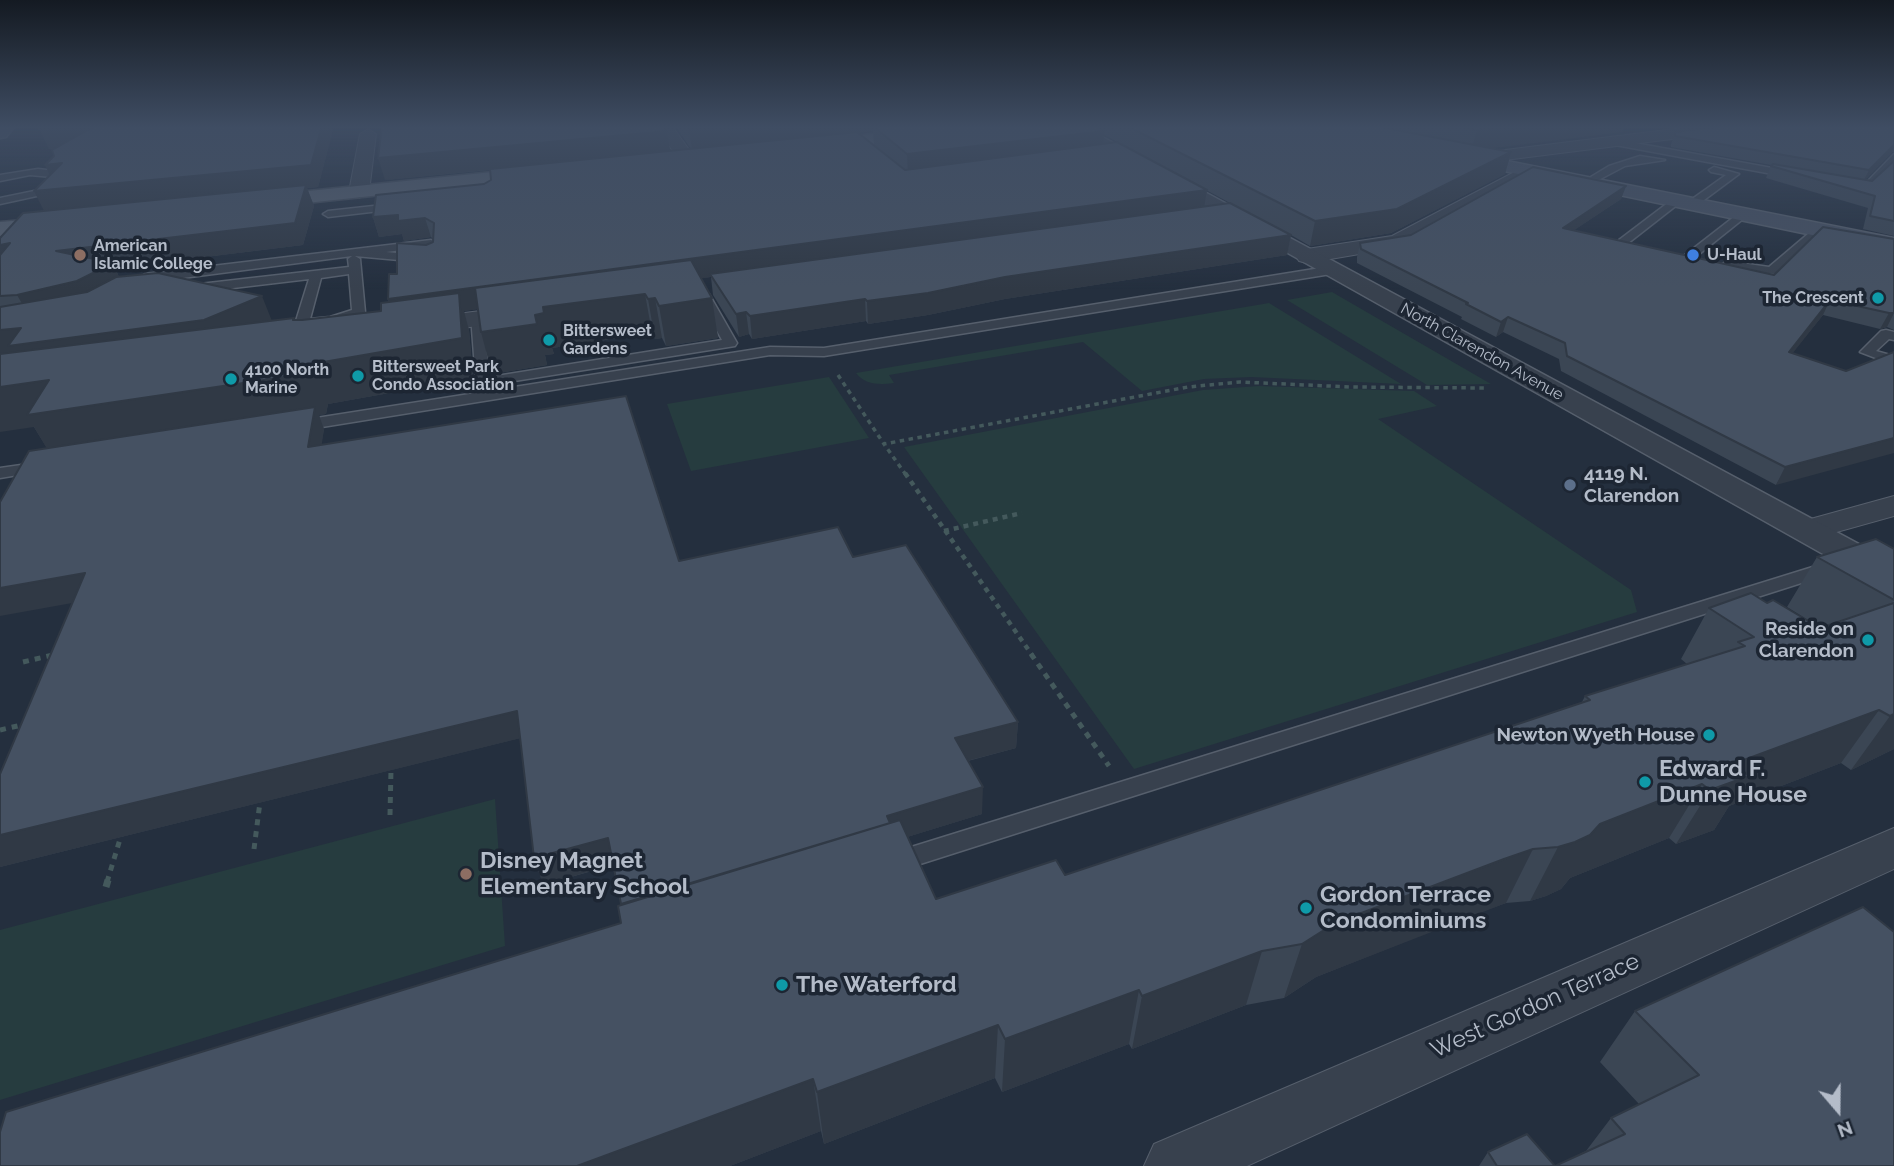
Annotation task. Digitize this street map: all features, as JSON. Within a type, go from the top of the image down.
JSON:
[{"type":"main road","points":[[244,204],[507,180]]},
{"type":"main road","points":[[1574,180],[1894,245]]},
{"type":"main road","points":[[0,229],[81,221]]},
{"type":"street","points":[[359,192],[361,180]]},
{"type":"street","name":"North Clarendon Avenue","points":[[1160,180],[1230,214],[1894,578]]},
{"type":"street","points":[[1307,256],[1405,238],[1507,180]]},
{"type":"street","points":[[1190,219],[1230,214]]},
{"type":"street","points":[[693,289],[727,284]]},
{"type":"street","points":[[396,330],[555,308]]},
{"type":"street","points":[[288,345],[331,330],[369,334]]},
{"type":"street","points":[[1808,530],[1894,506]]},
{"type":"street","name":"West Gordon Terrace","points":[[1176,1166],[1894,846]]},
{"type":"lane","points":[[0,201],[42,192],[54,180]]},
{"type":"lane","points":[[1586,183],[1590,180]]},
{"type":"lane","points":[[1636,245],[1623,242],[1723,180]]},
{"type":"lane","points":[[1840,183],[1866,188],[1873,180]]},
{"type":"lane","points":[[328,214],[408,206]]},
{"type":"lane","points":[[1700,259],[1743,215]]},
{"type":"lane","points":[[1676,254],[1772,271],[1819,230]]},
{"type":"lane","points":[[134,287],[145,278],[353,252],[431,243],[432,260],[399,259],[353,252]]},
{"type":"lane","points":[[316,274],[302,324],[331,330],[359,312],[353,252]]},
{"type":"lane","points":[[179,290],[356,270]]},
{"type":"lane","points":[[284,428],[770,351],[824,352],[1333,270]]},
{"type":"lane","points":[[476,319],[483,382],[730,343],[693,289]]},
{"type":"lane","points":[[1894,336],[1886,334],[1867,352],[1894,361]]},
{"type":"lane","points":[[0,473],[54,465]]},
{"type":"lane","points":[[871,870],[1860,559]]},
{"type":"path","points":[[836,372],[1126,790]]},
{"type":"path","points":[[884,444],[1188,387],[1240,382],[1487,388]]},
{"type":"path","points":[[944,531],[1022,513]]},
{"type":"path","points":[[23,662],[57,654]]},
{"type":"path","points":[[0,730],[40,721]]},
{"type":"path","points":[[390,815],[391,770]]},
{"type":"path","points":[[254,849],[260,802]]},
{"type":"path","points":[[106,887],[121,836]]},
{"type":"green space","points":[[1332,292],[1491,384],[1427,385],[1287,300]]},
{"type":"green space","points":[[1269,303],[1401,384],[1251,377],[1204,379],[1142,391],[1083,342],[889,375],[894,383],[873,383],[856,373]]},
{"type":"green space","points":[[829,377],[869,438],[691,471],[667,404]]},
{"type":"green space","points":[[1259,386],[1414,391],[1437,406],[1378,419],[1631,590],[1637,612],[1134,769],[904,447],[1203,390]]},
{"type":"green space","points":[[495,799],[505,946],[0,1100],[0,930]]},
{"type":"building","points":[[45,180],[147,180],[34,191]]},
{"type":"building","points":[[490,180],[1189,180],[1207,190],[388,299],[389,274],[397,274],[397,243],[426,245],[433,242],[434,223],[425,218],[398,221],[398,215],[373,217],[376,195],[484,184]]},
{"type":"building","points":[[1235,180],[1454,180],[1397,209],[1315,221]]},
{"type":"building","points":[[1509,180],[1599,180],[1626,186],[1563,228],[1774,275],[1823,227],[1894,239],[1894,313],[1830,300],[1789,352],[1846,371],[1894,352],[1894,438],[1785,467],[1567,356],[1565,343],[1508,317],[1501,322],[1361,249],[1360,243],[1411,235]]},
{"type":"building","points":[[1821,180],[1869,180],[1894,180],[1894,221],[1870,216],[1875,196]]},
{"type":"building","points":[[306,185],[295,223],[56,251],[113,263],[77,281],[17,295],[0,296],[0,255],[10,243],[0,245],[0,238],[23,213]]},
{"type":"building","points":[[1230,203],[1291,235],[1005,277],[928,293],[867,301],[865,299],[750,316],[746,312],[736,314],[710,274]]},
{"type":"building","points":[[691,260],[712,298],[659,306],[655,298],[648,299],[645,294],[543,307],[544,313],[535,315],[537,324],[481,332],[475,288]]},
{"type":"building","points":[[158,273],[262,296],[204,320],[8,346],[21,328],[0,330],[0,307],[87,292],[116,277]]},
{"type":"building","points":[[459,293],[462,338],[312,364],[311,373],[27,415],[49,380],[0,387],[0,354],[294,318],[293,320],[302,320],[381,311],[381,303]]},
{"type":"building","points":[[626,396],[679,561],[838,527],[853,557],[906,545],[1018,722],[955,738],[983,787],[887,816],[890,823],[621,904],[608,838],[534,858],[517,711],[0,835],[0,774],[85,573],[0,588],[0,502],[29,451],[315,407],[308,447]]},
{"type":"building","points":[[1876,539],[1894,549],[1894,600],[1817,557]]},
{"type":"building","points":[[1751,593],[1767,603],[1773,600],[1820,628],[1894,603],[1894,714],[1890,716],[1879,710],[1733,764],[1749,776],[1710,790],[1702,784],[1600,824],[1590,835],[1575,842],[1558,847],[1533,849],[1335,923],[1302,944],[1262,951],[1142,996],[1139,990],[1005,1039],[998,1025],[817,1092],[813,1079],[577,1166],[0,1166],[0,1132],[6,1112],[621,923],[618,906],[900,820],[936,899],[1056,860],[1065,875],[1590,700],[1585,696],[1745,646],[1738,642],[1754,637],[1709,608]]},
{"type":"building","points":[[1863,907],[1894,932],[1894,1166],[1555,1166],[1625,1134],[1611,1118],[1699,1075],[1635,1011]]},
{"type":"building","points":[[1527,1134],[1555,1166],[1497,1166],[1488,1152]]},
{"type":"place","name":"American Islamic College","points":[[80,255]]},
{"type":"place","name":"U-Haul","points":[[1693,255]]},
{"type":"place","name":"The Crescent","points":[[1878,298]]},
{"type":"place","name":"Bittersweet Gardens","points":[[549,340]]},
{"type":"place","name":"Bittersweet Park Condo Association","points":[[358,376]]},
{"type":"place","name":"4100 North Marine","points":[[231,379]]},
{"type":"place","name":"4119 N. Clarendon","points":[[1570,485]]},
{"type":"place","name":"Reside on Clarendon","points":[[1868,640]]},
{"type":"place","name":"Newton Wyeth House","points":[[1709,735]]},
{"type":"place","name":"Edward F. Dunne House","points":[[1645,782]]},
{"type":"place","name":"Disney Magnet Elementary School","points":[[466,874]]},
{"type":"place","name":"Gordon Terrace Condominiums","points":[[1306,908]]},
{"type":"place","name":"The Waterford","points":[[782,985]]}]
